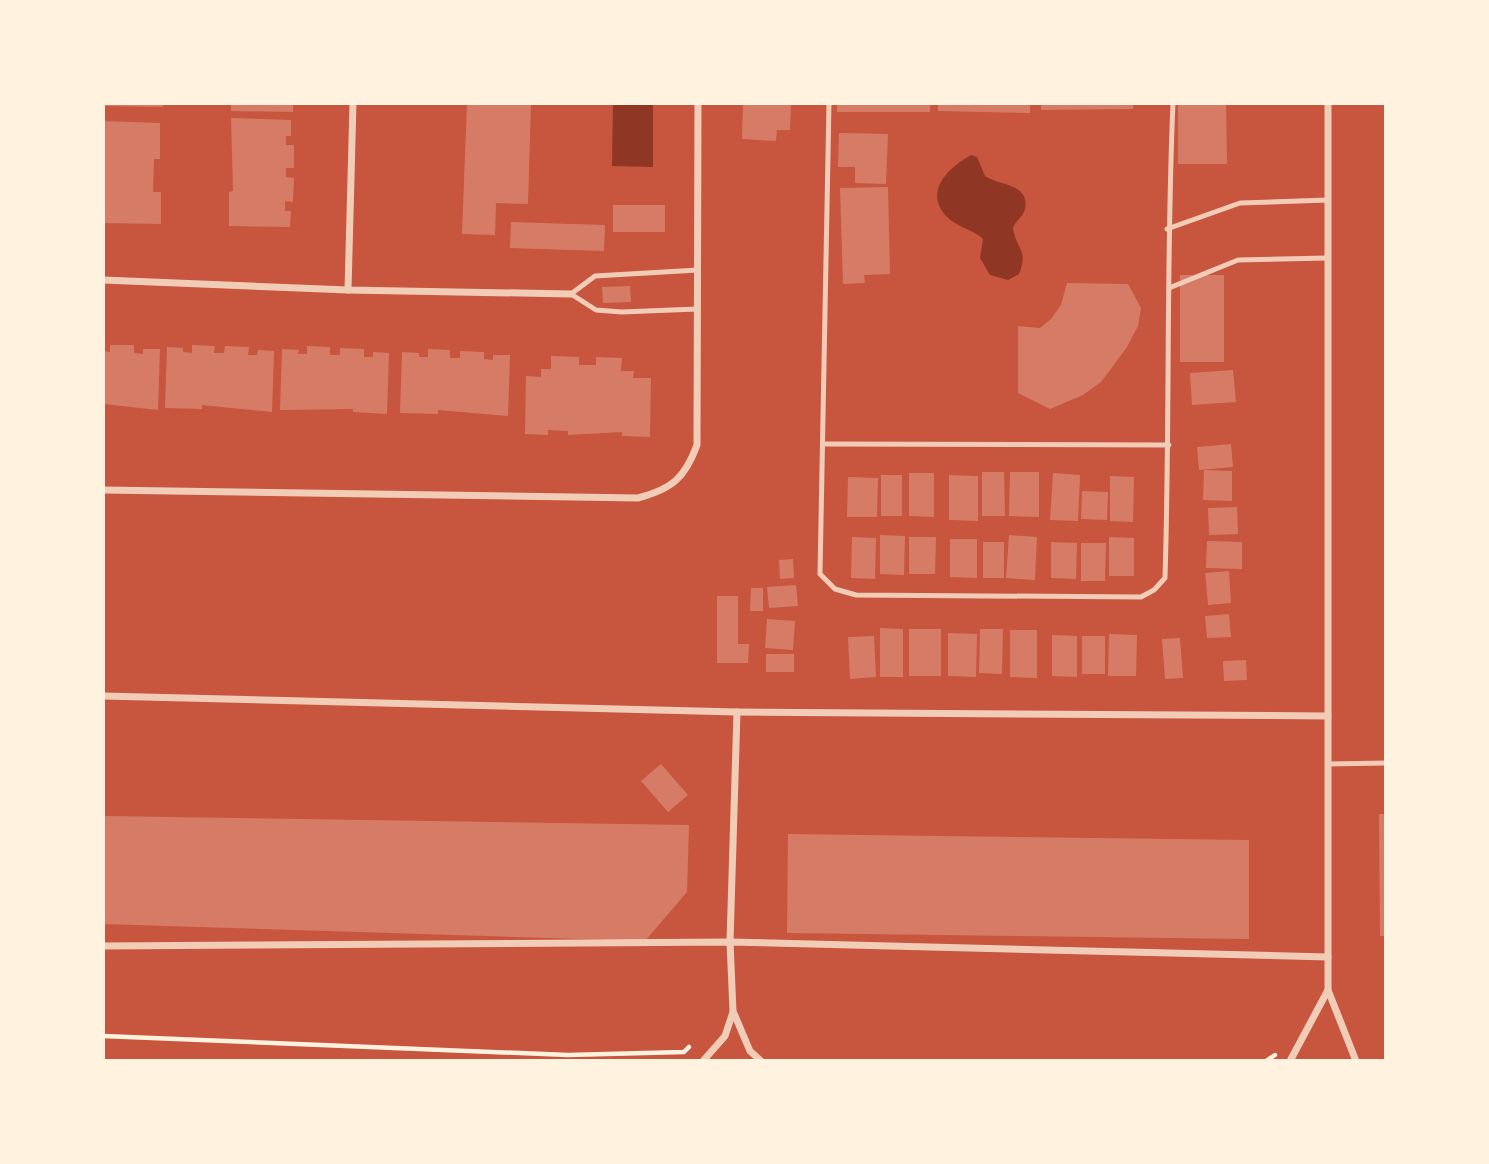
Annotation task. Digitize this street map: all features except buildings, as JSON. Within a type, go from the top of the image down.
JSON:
[{"type":"street","points":[[348,290],[353,103]]},
{"type":"street","points":[[103,490],[638,498],[660,492],[676,482],[689,467],[697,445],[698,103]]},
{"type":"street","points":[[1328,103],[1328,990],[1356,1061]]},
{"type":"street","points":[[103,280],[348,290],[571,294]]},
{"type":"street","points":[[103,696],[737,712],[1328,716]]},
{"type":"street","points":[[703,1061],[725,1036],[733,1011],[730,942],[737,712]]},
{"type":"street","points":[[103,946],[730,942],[1328,957]]},
{"type":"street","points":[[1290,1061],[1328,990]]},
{"type":"street","points":[[733,1011],[750,1051],[761,1061]]},
{"type":"lane","points":[[829,103],[820,574],[835,589],[856,596],[1128,597],[1141,597],[1154,590],[1165,578],[1169,445],[1167,229],[1173,103]]},
{"type":"lane","points":[[1167,229],[1240,203],[1328,200]]},
{"type":"lane","points":[[1169,288],[1238,260],[1327,258]]},
{"type":"lane","points":[[697,309],[622,312],[596,310],[571,294],[595,276],[698,270]]},
{"type":"lane","points":[[823,444],[1169,445]]},
{"type":"lane","points":[[1328,764],[1386,763]]},
{"type":"path","points":[[103,1036],[568,1055],[684,1052],[691,1044]]},
{"type":"shaded area","points":[[613,103],[653,103],[653,167],[612,166]]},
{"type":"shaded area","points":[[971,155],[977,157],[985,176],[1012,186],[1023,194],[1025,209],[1013,228],[1022,254],[1022,266],[1019,274],[1008,280],[990,275],[980,258],[983,239],[950,220],[937,197],[942,180],[955,166]]}]
